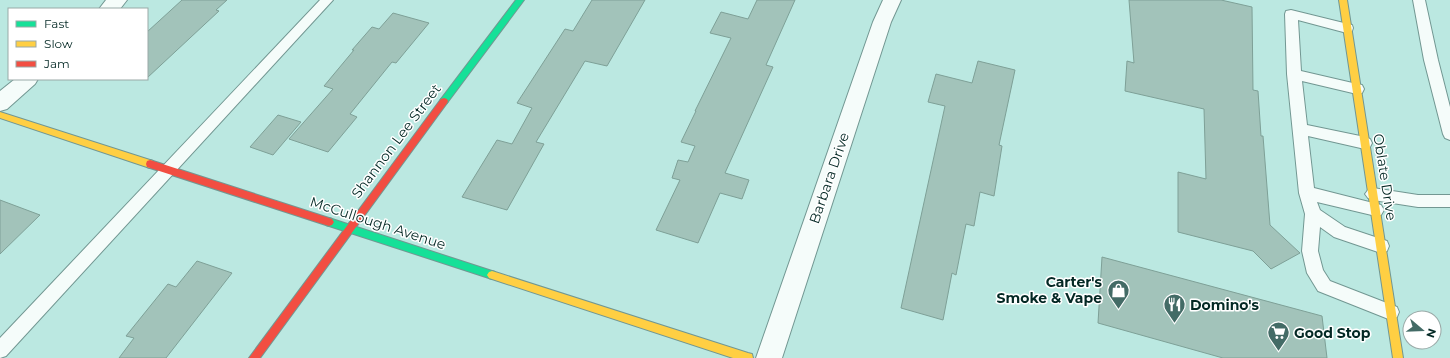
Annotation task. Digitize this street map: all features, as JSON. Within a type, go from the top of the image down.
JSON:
[{"type":"street","points":[[109,8],[118,0]]},
{"type":"street","name":"Shannon Lee Street","points":[[254,358],[348,229],[520,0]]},
{"type":"street","name":"Barbara Drive","points":[[769,358],[882,22],[892,0]]},
{"type":"street","name":"Oblate Drive","points":[[1343,0],[1398,358]]},
{"type":"street","points":[[0,103],[27,80]]},
{"type":"street","name":"McCullough Avenue","points":[[0,115],[748,358]]},
{"type":"lane","points":[[0,350],[327,0]]},
{"type":"lane","points":[[1418,0],[1431,60],[1450,134]]},
{"type":"lane","points":[[1347,28],[1290,7],[1294,74],[1307,193],[1313,214],[1310,251],[1315,273],[1324,286],[1391,312]]},
{"type":"lane","points":[[1294,74],[1357,89]]},
{"type":"lane","points":[[1300,129],[1365,142]]},
{"type":"lane","points":[[1307,193],[1376,210]]},
{"type":"lane","points":[[1373,194],[1418,201],[1450,201]]},
{"type":"lane","points":[[1313,214],[1340,232],[1381,246]]},
{"type":"building","points":[[182,0],[227,0],[216,10],[219,11],[148,77],[148,31]]},
{"type":"building","points":[[592,0],[645,0],[607,66],[585,61],[536,142],[544,144],[507,210],[462,197],[497,140],[512,144],[532,108],[517,103],[565,29],[573,31]]},
{"type":"building","points":[[757,0],[795,0],[766,65],[773,67],[725,173],[749,180],[742,199],[720,193],[698,243],[656,230],[680,180],[672,178],[678,160],[688,162],[695,146],[681,142],[731,38],[710,33],[721,12],[748,19]]},
{"type":"building","points":[[1129,0],[1221,0],[1252,7],[1253,90],[1258,91],[1270,225],[1300,253],[1271,269],[1253,251],[1178,232],[1178,172],[1206,179],[1204,109],[1125,91],[1127,61],[1134,63]]},
{"type":"building","points":[[393,13],[429,23],[396,63],[392,62],[350,114],[357,117],[328,152],[289,139],[333,89],[324,86],[354,50],[352,50],[372,27],[379,29]]},
{"type":"building","points":[[978,61],[1015,70],[999,145],[1002,146],[994,196],[980,192],[974,226],[966,224],[956,275],[952,273],[943,320],[901,308],[945,106],[928,102],[936,74],[972,83]]},
{"type":"building","points":[[278,115],[301,122],[273,155],[250,147]]},
{"type":"building","points":[[0,200],[40,215],[0,254]]},
{"type":"building","points":[[1102,257],[1322,316],[1327,358],[1223,358],[1098,323]]},
{"type":"building","points":[[197,261],[232,273],[166,358],[119,358],[134,338],[126,336],[168,284],[176,287]]},
{"type":"traffic: fast","points":[[444,101],[520,0]]},
{"type":"traffic: fast","points":[[329,222],[492,275]]},
{"type":"traffic: slow","points":[[1343,0],[1398,358]]},
{"type":"traffic: slow","points":[[0,115],[150,164]]},
{"type":"traffic: slow","points":[[492,275],[748,358]]},
{"type":"traffic: jam","points":[[254,358],[444,101]]},
{"type":"traffic: jam","points":[[150,164],[329,222]]},
{"type":"place","name":"Carter's Smoke & Vape","points":[[1118,310]]},
{"type":"place","name":"Domino's","points":[[1175,324]]},
{"type":"place","name":"Good Stop","points":[[1278,352]]}]
